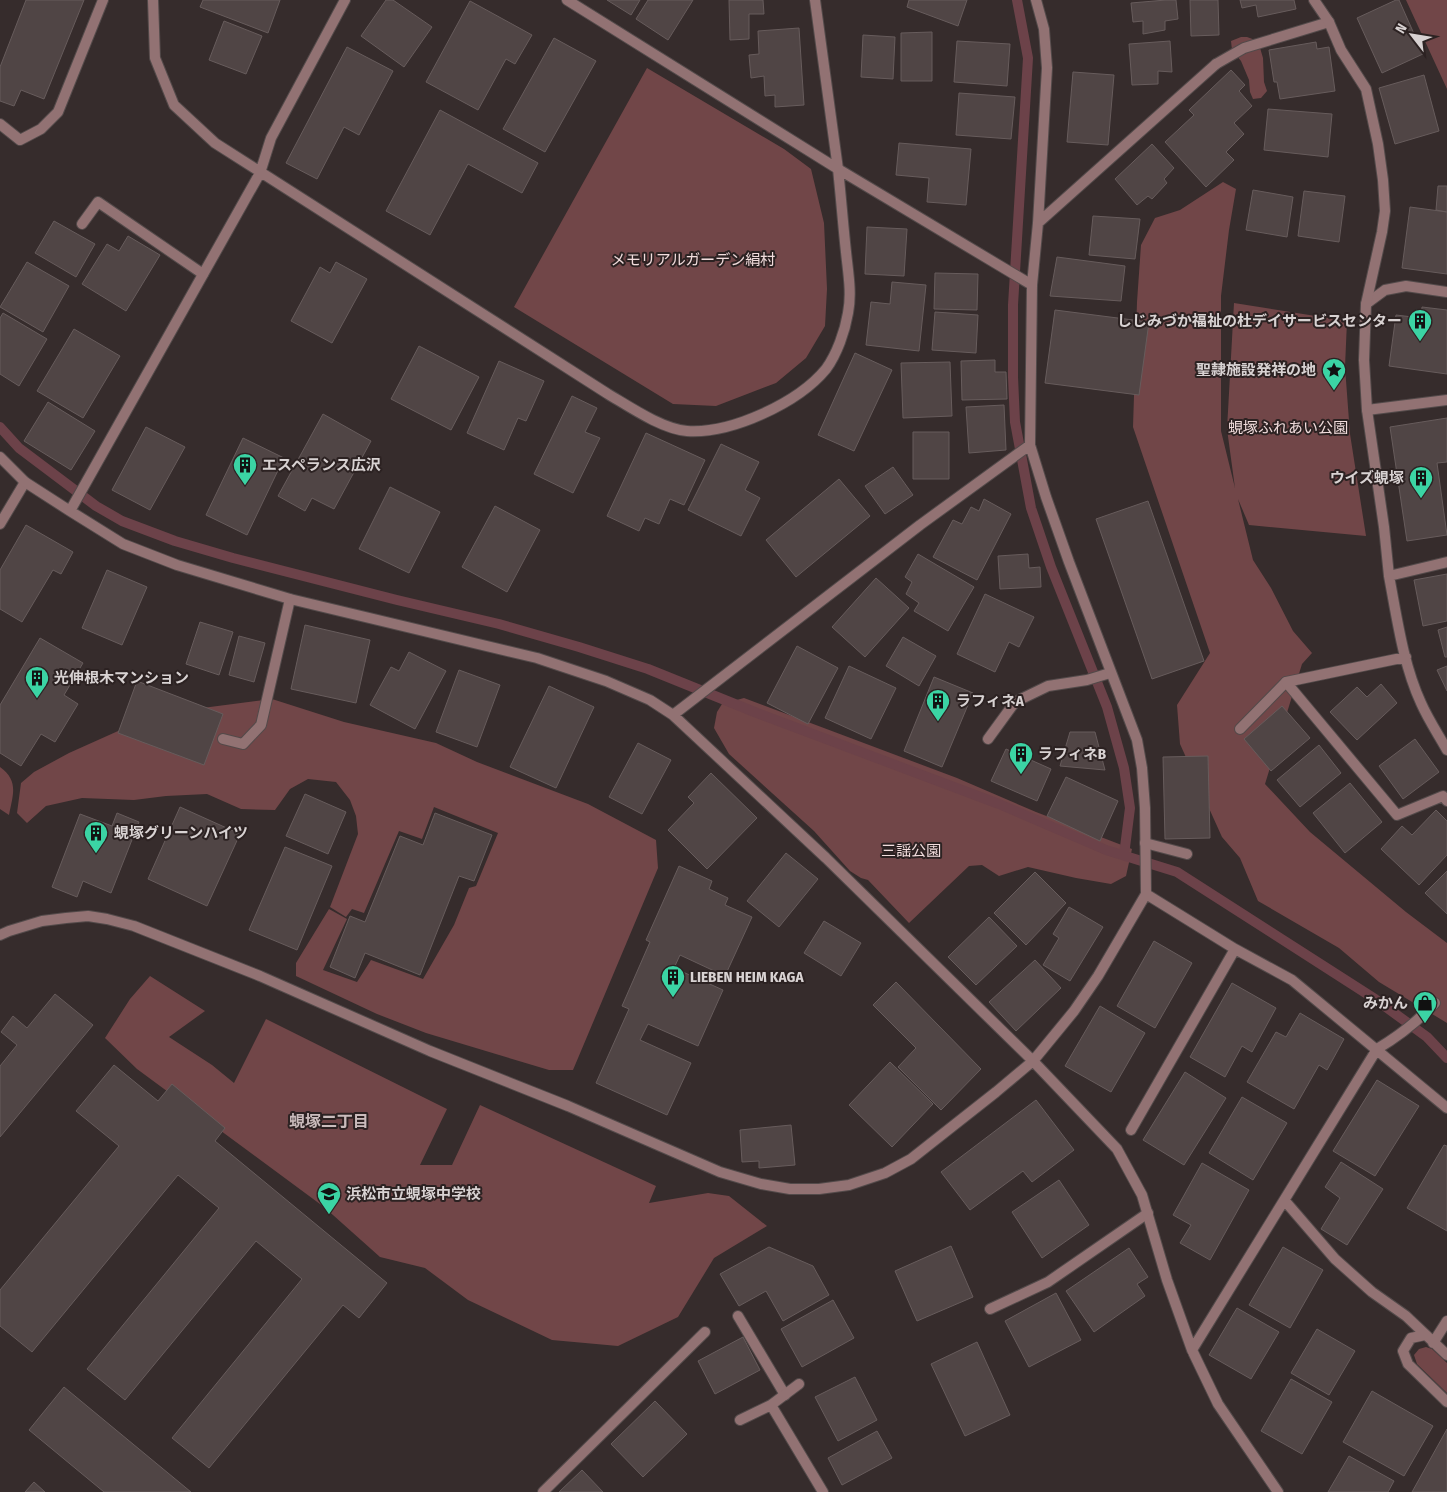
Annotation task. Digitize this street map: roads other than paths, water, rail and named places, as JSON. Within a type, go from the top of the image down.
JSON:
[{"type":"street","points":[[0,124],[20,140],[41,129],[58,112],[103,0]]},
{"type":"street","points":[[152,0],[155,58],[174,105],[215,143],[608,394],[656,421],[686,431],[716,430],[763,414],[807,387],[826,369],[844,330],[850,289],[838,169],[815,0]]},
{"type":"street","points":[[72,507],[260,173],[271,138],[345,0]]},
{"type":"street","points":[[567,0],[838,169],[1032,285]]},
{"type":"street","points":[[0,935],[24,926],[66,918],[98,918],[134,926],[260,976],[430,1051],[568,1106],[720,1172],[753,1182],[790,1189],[819,1189],[849,1185],[885,1173],[911,1159],[1033,1061],[1074,1011],[1098,976],[1146,894],[1145,808],[1142,768],[1137,740],[1110,673],[1027,447],[1032,285],[1038,224],[1047,68],[1044,29],[1036,0]]},
{"type":"street","points":[[1314,0],[1329,22],[1341,50],[1366,89],[1378,144],[1385,211],[1366,304],[1364,360],[1367,410],[1389,576],[1406,657],[1421,703],[1447,750]]},
{"type":"street","points":[[1038,224],[1216,64],[1244,48],[1329,22]]},
{"type":"street","points":[[82,224],[98,202],[203,274]]},
{"type":"street","points":[[1366,304],[1385,290],[1406,286],[1447,292]]},
{"type":"street","points":[[1367,410],[1447,400]]},
{"type":"street","points":[[673,715],[920,525],[1027,447]]},
{"type":"street","points":[[0,457],[25,482],[72,507],[123,544],[177,565],[290,599],[538,658],[606,680],[650,700],[673,715],[826,858],[1033,1061],[1118,1149],[1142,1195],[1167,1280],[1192,1350],[1218,1404],[1278,1492]]},
{"type":"street","points":[[0,524],[25,482]]},
{"type":"street","points":[[1389,576],[1447,562]]},
{"type":"street","points":[[222,739],[243,744],[262,725],[290,599]]},
{"type":"street","points":[[1240,729],[1286,682],[1406,657]]},
{"type":"street","points":[[988,739],[1015,702],[1048,686],[1110,673]]},
{"type":"street","points":[[1286,682],[1397,815],[1443,796],[1447,801]]},
{"type":"street","points":[[1146,848],[1187,854]]},
{"type":"street","points":[[1146,894],[1235,949],[1292,980],[1447,1108]]},
{"type":"street","points":[[1131,1130],[1235,949]]},
{"type":"street","points":[[1192,1350],[1377,1049],[1400,1036],[1435,1003]]},
{"type":"street","points":[[1285,1201],[1335,1259],[1372,1292],[1406,1316],[1447,1354]]},
{"type":"street","points":[[990,1309],[1048,1282],[1148,1213]]},
{"type":"street","points":[[738,1316],[785,1395]]},
{"type":"street","points":[[1433,1343],[1447,1321]]},
{"type":"street","points":[[543,1492],[705,1332]]},
{"type":"street","points":[[1425,1334],[1411,1338],[1403,1351],[1408,1364],[1447,1402]]},
{"type":"street","points":[[740,1420],[771,1406],[800,1384]]},
{"type":"street","points":[[771,1406],[823,1492]]},
{"type":"waterway","points":[[1017,0],[1028,58],[1013,305],[1015,422],[1031,508],[1051,567],[1107,707],[1124,768],[1130,808],[1124,855]]},
{"type":"waterway","points":[[0,427],[19,448],[96,506],[122,521],[175,541],[233,558],[499,624],[648,669],[757,713],[999,804],[1106,850],[1177,872],[1375,999],[1427,1037],[1447,1058]]},
{"type":"place","name":"しじみづか福祉の杜デイサービスセンター","points":[[1420,342]]},
{"type":"place","name":"聖隷施設発祥の地","points":[[1334,391]]},
{"type":"place","name":"エスペランス広沢","points":[[245,486]]},
{"type":"place","name":"ウイズ蜆塚","points":[[1421,499]]},
{"type":"place","name":"光伸根木マンション","points":[[37,699]]},
{"type":"place","name":"ラフィネA","points":[[938,722]]},
{"type":"place","name":"ラフィネB","points":[[1021,775]]},
{"type":"place","name":"蜆塚グリーンハイツ","points":[[96,854]]},
{"type":"place","name":"LIEBEN HEIM KAGA","points":[[673,998]]},
{"type":"place","name":"みかん","points":[[1425,1024]]},
{"type":"place","name":"浜松市立蜆塚中学校","points":[[329,1215]]},
{"type":"district","name":"蜆塚二丁目","points":[[329,1121]]},
{"type":"park label","name":"メモリアルガーデン絹村","points":[[693,260]]},
{"type":"park label","name":"蜆塚ふれあい公園","points":[[1288,428]]},
{"type":"park label","name":"三謡公園","points":[[911,851]]}]
